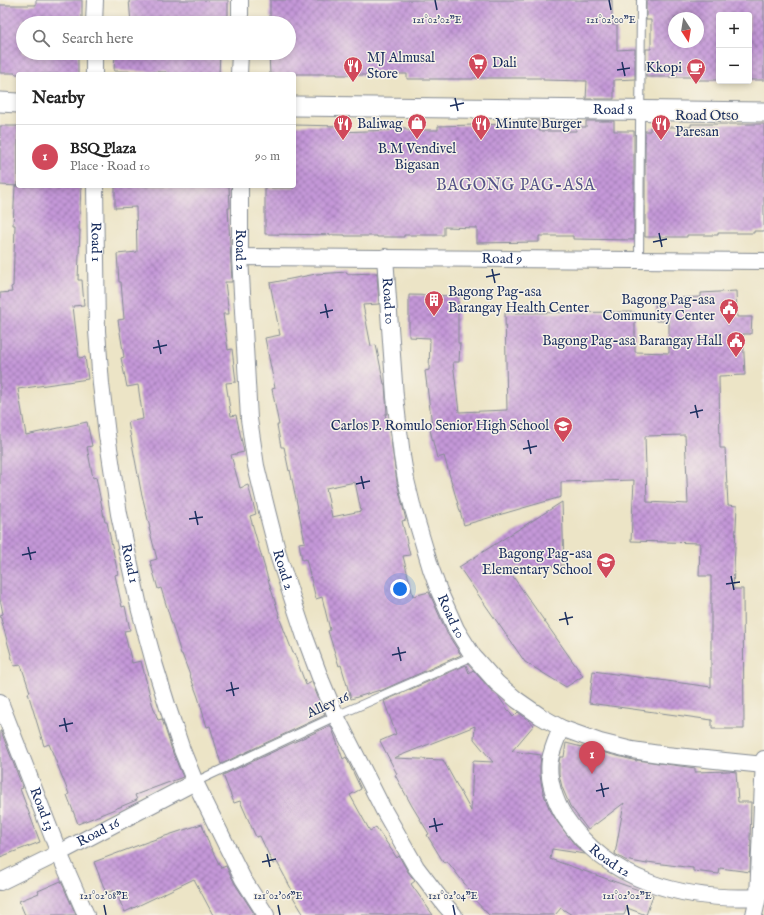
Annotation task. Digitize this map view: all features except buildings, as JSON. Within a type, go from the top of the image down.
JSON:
[{"type":"street","points":[[94,16],[95,0]]},
{"type":"street","points":[[240,0],[240,16]]},
{"type":"street","points":[[94,60],[94,72]]},
{"type":"street","points":[[240,60],[240,72]]},
{"type":"street","points":[[0,102],[16,103]]},
{"type":"street","name":"Road 8","points":[[296,106],[764,112]]},
{"type":"street","name":"Road 1","points":[[95,188],[98,339],[101,384],[119,514],[140,611],[155,666],[182,750],[195,782],[243,879],[266,915]]},
{"type":"street","name":"Road 2","points":[[240,188],[240,257],[251,434],[256,466],[279,558],[305,637],[336,716],[383,809],[416,867],[454,915]]},
{"type":"street","name":"Road 9","points":[[240,257],[764,261]]},
{"type":"street","name":"Road 10","points":[[385,258],[395,397],[406,480],[413,509],[439,592],[456,629],[473,656],[517,700],[560,728],[600,742],[632,750],[686,758],[764,765]]},
{"type":"street","name":"Road 13","points":[[0,702],[59,853],[86,915]]},
{"type":"street","name":"Road 12","points":[[560,728],[550,761],[550,780],[554,796],[571,826],[598,854],[626,873],[678,891],[735,898],[758,897]]},
{"type":"street","points":[[754,915],[758,897],[764,759]]},
{"type":"street","name":"Road 16","points":[[0,882],[195,782]]},
{"type":"lane","points":[[639,260],[641,0]]},
{"type":"lane","name":"Alley 16","points":[[195,782],[336,716],[473,656]]},
{"type":"place","name":"Dali","points":[[478,80]]},
{"type":"place","name":"MJ Almusal Store","points":[[353,83]]},
{"type":"place","name":"Kkopi","points":[[696,85]]},
{"type":"place","name":"B.M Vendivel Bigasan","points":[[417,140]]},
{"type":"place","name":"Baliwag","points":[[343,141]]},
{"type":"place","name":"Minute Burger","points":[[481,141]]},
{"type":"place","name":"Road Otso Paresan","points":[[661,141]]},
{"type":"place","name":"Bagong Pag-asa Barangay Health Center","points":[[434,317]]},
{"type":"place","name":"Bagong Pag-asa Community Center","points":[[729,325]]},
{"type":"place","name":"Bagong Pag-asa Barangay Hall","points":[[736,358]]},
{"type":"place","name":"Carlos P. Romulo Senior High School","points":[[563,443]]},
{"type":"place","name":"Bagong Pag-asa Elementary School","points":[[606,579]]},
{"type":"place","name":"BSQ Plaza","points":[[592,774]]},
{"type":"district","name":"BAGONG PAG-ASA","points":[[516,186]]}]
